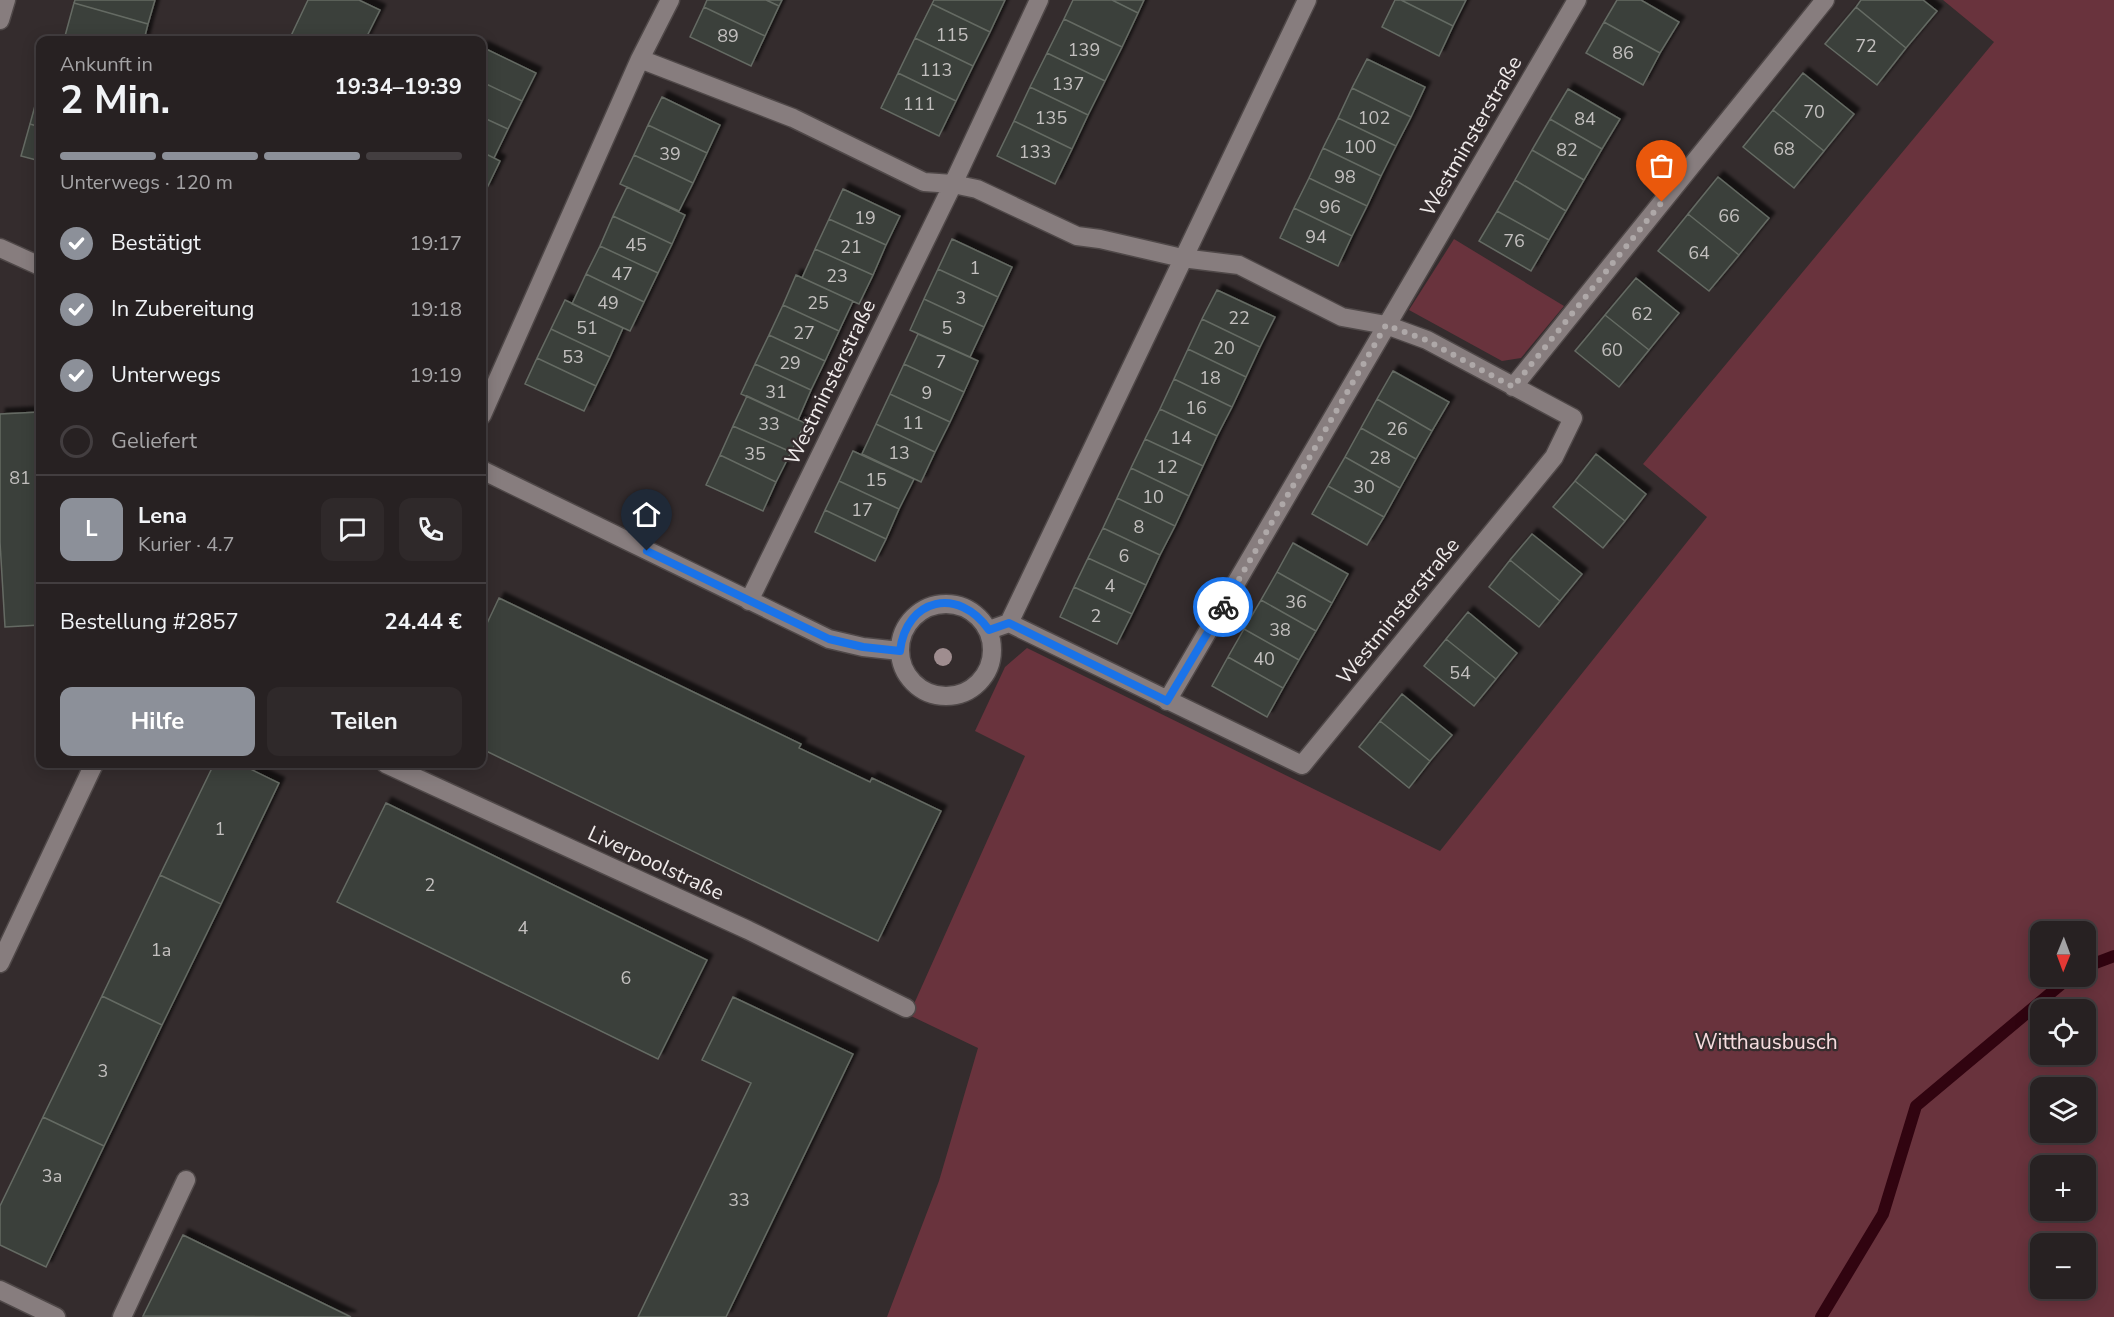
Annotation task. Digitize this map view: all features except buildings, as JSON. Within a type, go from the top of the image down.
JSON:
[{"type":"street","points":[[0,21],[6,0]]},
{"type":"street","points":[[486,405],[640,59],[670,0]]},
{"type":"street","name":"Westminsterstraße","points":[[749,601],[953,184],[1039,0]]},
{"type":"street","points":[[989,630],[1009,623],[1307,0]]},
{"type":"street","name":"Westminsterstraße","points":[[1167,701],[1577,0]]},
{"type":"street","points":[[1513,387],[1825,0]]},
{"type":"street","name":"Westminsterstraße","points":[[640,59],[793,118],[924,182],[953,184],[977,189],[1077,236],[1182,258],[1239,265],[1342,316],[1386,325],[1426,340],[1573,418],[1554,457],[1302,765],[1009,623]]},
{"type":"street","points":[[0,248],[36,264]]},
{"type":"street","points":[[486,472],[829,639],[863,647],[900,651]]},
{"type":"street","points":[[945,603],[971,610],[989,630],[993,644],[988,671],[974,686],[956,695],[943,696],[930,693],[909,678],[902,665],[900,651],[902,637],[908,624],[918,613],[931,606],[945,603]]},
{"type":"street","points":[[0,963],[92,768]]},
{"type":"street","name":"Liverpoolstraße","points":[[395,768],[748,930],[906,1008]]},
{"type":"street","points":[[122,1317],[186,1180]]},
{"type":"street","points":[[0,1290],[56,1317]]},
{"type":"green space","name":"Witthausbusch","points":[[1943,0],[2114,0],[2114,1317],[887,1317],[939,1181],[978,1048],[909,1015],[1025,756],[975,731],[1005,667],[1027,648],[1440,851],[1707,517],[1643,464],[1994,42]]},
{"type":"green space","points":[[1454,239],[1564,306],[1521,358],[1502,361],[1409,310]]},
{"type":"waterway","points":[[2096,963],[2114,956]]},
{"type":"waterway","points":[[1821,1317],[1883,1214],[1916,1106],[2058,987]]},
{"type":"way so far","points":[[1223,607],[1386,325],[1426,340],[1513,387],[1662,202]]},
{"type":"route","points":[[647,551],[829,639],[863,647],[900,651],[902,637],[908,624],[918,613],[931,606],[945,603],[959,605],[971,610],[989,630],[1009,623],[1167,701],[1223,607]]}]
